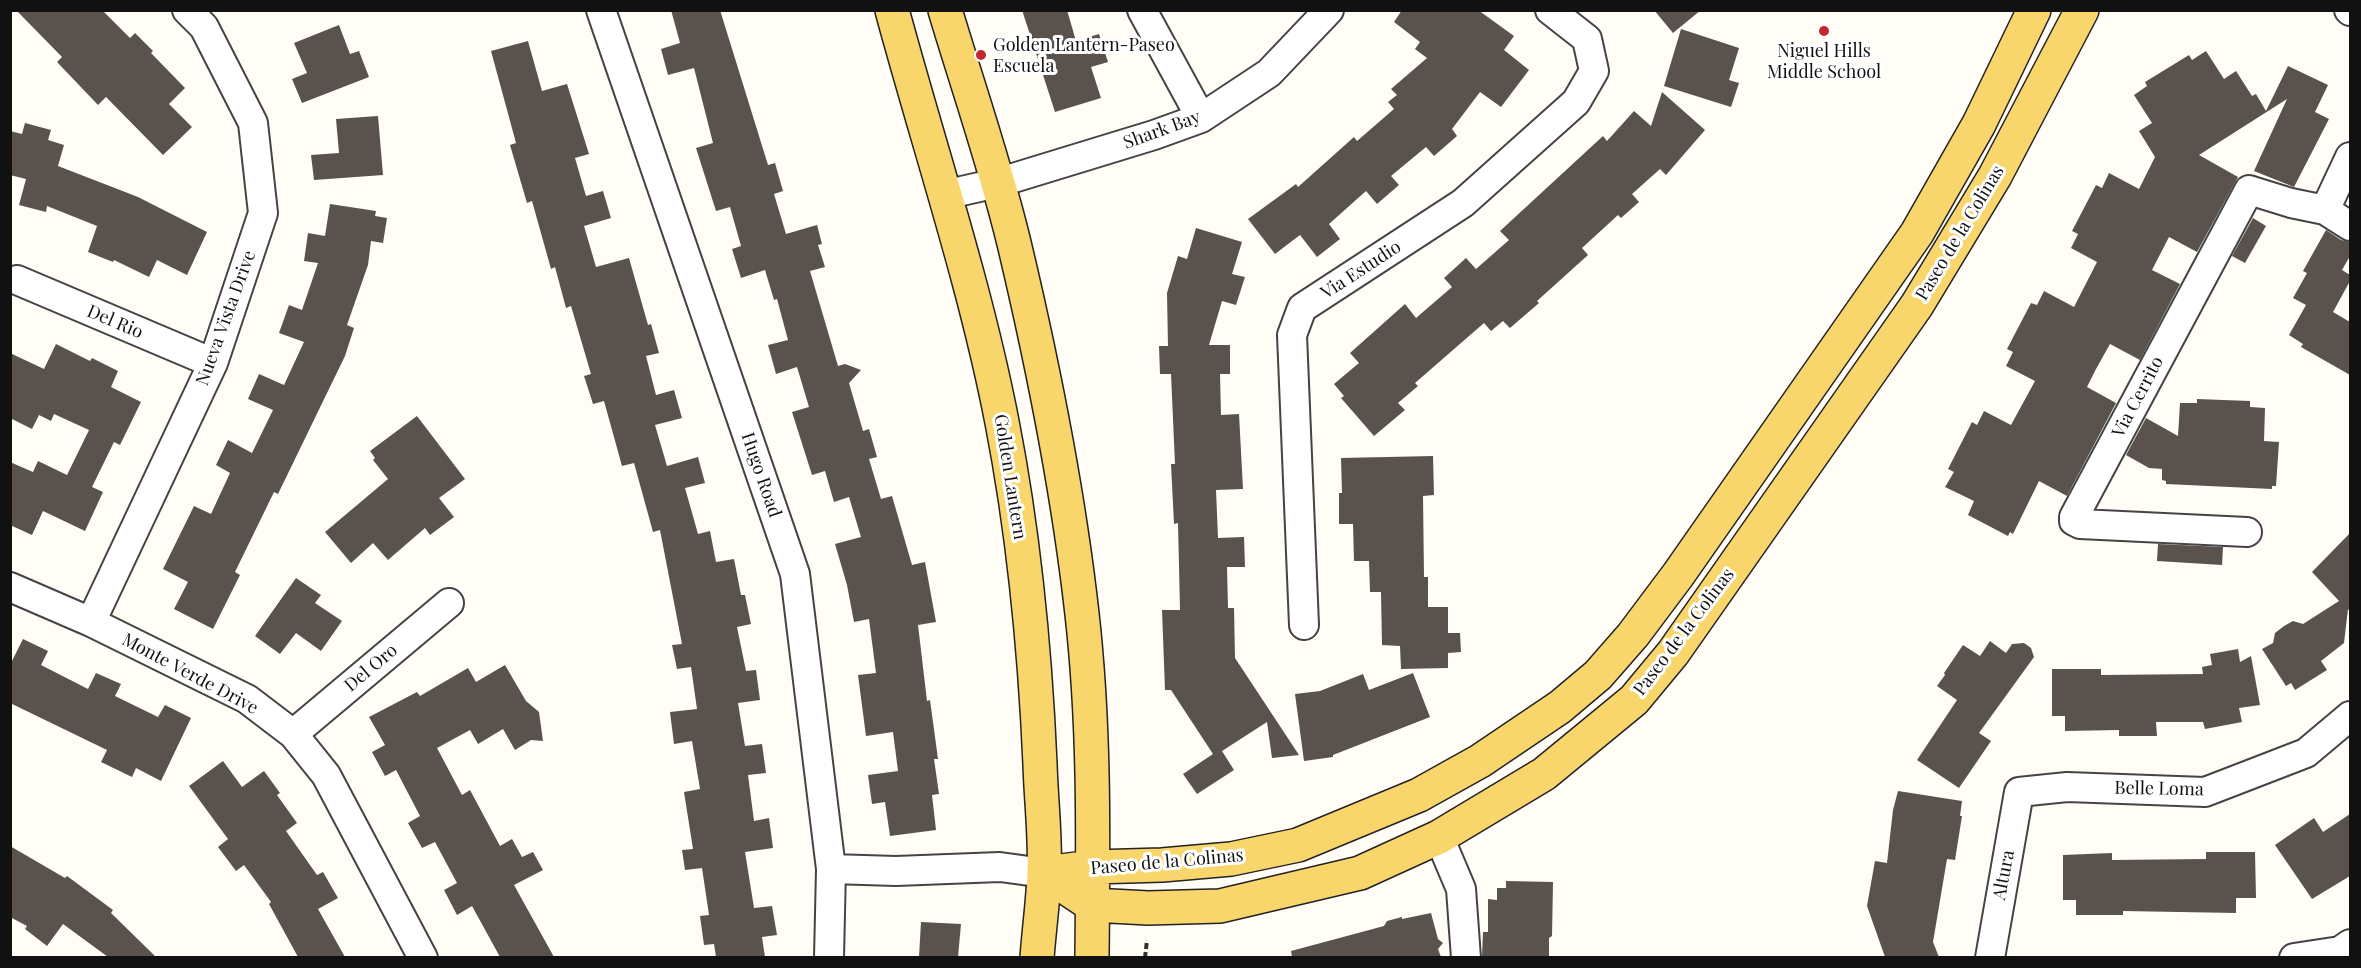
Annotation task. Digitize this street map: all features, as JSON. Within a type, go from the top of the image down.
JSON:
[{"type":"main road","name":"Golden Lantern","points":[[892,10],[984,340],[1002,421],[1015,496],[1028,592],[1036,687],[1044,873],[1037,957]]},
{"type":"main road","points":[[945,10],[1013,241],[1051,420],[1081,604],[1090,712],[1092,957]]},
{"type":"main road","name":"Paseo de la Colinas","points":[[1044,873],[1093,867],[1162,865],[1231,859],[1299,845],[1419,795],[1480,761],[1560,708],[1598,675],[1633,635],[1735,495],[1917,233],[1973,134],[2034,10]]},
{"type":"main road","name":"Paseo de la Colinas","points":[[1044,873],[1092,905],[1149,908],[1220,906],[1360,873],[1439,837],[1544,774],[1593,736],[1634,700],[1673,653],[1917,305],[1995,177],[2082,10]]},
{"type":"main road","points":[[1419,795],[1439,837]]},
{"type":"street","name":"Nueva Vista Drive","points":[[91,622],[213,363],[263,213],[254,123],[204,27],[187,10]]},
{"type":"street","name":"Hugo Road","points":[[601,10],[795,574],[831,869],[829,957]]},
{"type":"street","points":[[1142,10],[1201,118]]},
{"type":"street","name":"Shark Bay","points":[[944,195],[997,183],[1154,135],[1201,118],[1269,73],[1329,10]]},
{"type":"street","name":"Via Estudio","points":[[1304,626],[1292,335],[1302,308],[1462,203],[1576,102],[1594,71],[1587,39],[1550,10]]},
{"type":"street","points":[[2350,157],[2325,210],[2350,226]]},
{"type":"street","name":"Via Cerrito","points":[[2247,532],[2080,524],[2074,521],[2074,517],[2249,190],[2291,203],[2325,210]]},
{"type":"street","name":"Del Rio","points":[[17,280],[213,363]]},
{"type":"street","name":"Monte Verde Drive","points":[[10,587],[91,622],[247,699],[293,734],[326,776],[423,957]]},
{"type":"street","name":"Del Oro","points":[[293,734],[449,603]]},
{"type":"street","name":"Belle Loma","points":[[2019,792],[2067,786],[2205,792],[2306,753],[2350,716]]},
{"type":"street","name":"Altura","points":[[1989,957],[2019,792]]},
{"type":"street","points":[[1439,837],[1461,889],[1466,957]]},
{"type":"street","name":"Paseo de la Colinas","points":[[831,869],[896,871],[1000,867],[1044,873]]},
{"type":"street","points":[[2294,957],[2340,951],[2350,944]]},
{"type":"path","points":[[1145,957],[1147,939]]},
{"type":"building","points":[[16,10],[102,10],[130,38],[135,33],[185,88],[169,104],[192,127],[163,155],[106,97],[98,105],[57,62],[62,57]]},
{"type":"building","points":[[671,10],[720,10],[768,165],[775,163],[783,191],[774,194],[786,234],[817,225],[822,244],[818,245],[825,267],[810,271],[838,366],[845,364],[861,370],[849,383],[863,431],[869,429],[877,457],[869,459],[881,499],[892,496],[912,565],[925,562],[936,622],[918,625],[927,701],[930,700],[938,759],[934,759],[939,794],[932,795],[936,830],[890,836],[885,802],[872,804],[868,775],[898,771],[893,732],[866,736],[858,675],[876,673],[869,619],[854,622],[847,585],[835,544],[861,537],[849,497],[834,502],[825,471],[812,475],[792,412],[809,407],[797,367],[776,374],[768,345],[788,340],[777,299],[774,300],[765,270],[741,278],[732,249],[741,246],[730,207],[716,211],[696,148],[713,143],[694,68],[668,75],[661,49],[680,43]]},
{"type":"building","points":[[1022,10],[1067,10],[1076,41],[1099,34],[1108,62],[1091,67],[1101,98],[1055,112]]},
{"type":"building","points":[[1402,10],[1478,10],[1514,36],[1504,50],[1529,70],[1501,107],[1480,92],[1452,129],[1457,136],[1434,156],[1426,147],[1391,176],[1399,185],[1377,204],[1366,191],[1329,224],[1340,239],[1317,257],[1300,235],[1275,254],[1248,219],[1296,184],[1298,187],[1354,137],[1357,141],[1394,109],[1388,102],[1397,95],[1391,89],[1427,58],[1415,49],[1420,42],[1394,22]]},
{"type":"building","points":[[1654,10],[1701,10],[1673,33]]},
{"type":"building","points":[[339,25],[350,54],[359,51],[369,77],[302,103],[292,79],[307,73],[294,43]]},
{"type":"building","points":[[1681,29],[1739,48],[1729,80],[1739,83],[1731,107],[1664,86]]},
{"type":"building","points":[[528,41],[542,91],[567,84],[589,154],[575,158],[586,196],[603,191],[611,218],[584,226],[596,267],[629,258],[648,325],[651,324],[659,353],[646,356],[656,395],[674,390],[682,418],[655,425],[667,466],[698,457],[705,483],[685,488],[698,534],[710,531],[716,562],[734,559],[741,595],[745,595],[751,624],[737,627],[746,671],[756,670],[760,700],[738,703],[745,746],[762,744],[766,773],[748,775],[754,821],[769,818],[773,848],[745,852],[754,908],[772,906],[777,935],[762,937],[765,957],[716,957],[714,944],[704,945],[700,916],[709,915],[702,868],[685,870],[682,850],[693,849],[684,792],[700,789],[692,741],[674,744],[670,712],[697,709],[691,667],[677,669],[672,645],[682,644],[660,530],[653,532],[634,463],[622,466],[604,401],[593,404],[584,376],[591,374],[571,306],[566,308],[555,267],[551,269],[532,201],[527,203],[510,145],[516,143],[491,51]]},
{"type":"building","points":[[2206,51],[2224,79],[2236,71],[2252,96],[2256,94],[2266,111],[2288,66],[2328,85],[2315,112],[2329,119],[2294,187],[2254,171],[2287,99],[2199,155],[2238,177],[2197,252],[2169,237],[2152,270],[2180,284],[2140,360],[2110,344],[2096,369],[2087,387],[2116,403],[2067,496],[2039,481],[2013,534],[2010,532],[2008,536],[1968,515],[1974,501],[1945,487],[1954,472],[1948,469],[1972,422],[1977,425],[1984,411],[2011,425],[2035,381],[2006,366],[2013,352],[2007,349],[2031,303],[2037,305],[2044,291],[2074,307],[2097,262],[2071,248],[2078,234],[2072,231],[2096,185],[2102,188],[2109,173],[2139,189],[2155,157],[2139,131],[2152,123],[2134,95],[2147,86],[2145,82],[2189,55],[2192,60]]},
{"type":"building","points":[[1662,92],[1705,130],[1666,175],[1660,169],[1632,194],[1639,202],[1621,218],[1618,215],[1582,248],[1588,255],[1537,301],[1539,303],[1510,328],[1503,321],[1491,331],[1484,323],[1415,383],[1418,386],[1398,403],[1405,410],[1374,436],[1341,398],[1344,396],[1334,384],[1359,363],[1350,353],[1405,304],[1416,318],[1452,287],[1444,278],[1466,258],[1476,269],[1509,240],[1500,231],[1603,136],[1607,141],[1634,111],[1651,126]]},
{"type":"building","points":[[378,116],[383,175],[314,180],[311,155],[339,153],[336,119]]},
{"type":"building","points":[[25,123],[51,130],[48,140],[64,145],[58,166],[138,197],[207,232],[187,275],[157,260],[149,277],[114,260],[113,262],[88,252],[97,226],[47,206],[46,212],[19,205],[26,179],[10,175],[10,131],[22,134]]},
{"type":"building","points":[[330,204],[376,211],[375,216],[387,218],[383,243],[371,241],[368,265],[347,325],[354,328],[345,356],[278,494],[274,492],[235,572],[240,575],[213,629],[174,609],[188,582],[163,569],[194,506],[211,514],[230,473],[216,465],[228,440],[252,453],[273,410],[248,399],[259,374],[284,385],[304,342],[279,333],[289,305],[302,310],[318,263],[304,261],[308,233],[325,236]]},
{"type":"building","points":[[2253,218],[2266,226],[2245,263],[2232,256]]},
{"type":"building","points":[[1196,228],[1242,242],[1232,274],[1245,277],[1236,305],[1222,301],[1209,345],[1230,345],[1230,374],[1220,374],[1221,415],[1239,414],[1243,489],[1216,490],[1218,538],[1244,537],[1245,567],[1227,567],[1228,608],[1234,608],[1235,658],[1299,755],[1272,758],[1267,722],[1222,751],[1234,770],[1197,794],[1183,774],[1213,754],[1171,690],[1165,690],[1162,610],[1180,610],[1178,523],[1174,524],[1171,464],[1175,464],[1171,374],[1160,374],[1159,346],[1168,346],[1167,293],[1178,256],[1187,259]]},
{"type":"building","points":[[2326,230],[2341,240],[2350,242],[2350,256],[2342,270],[2350,275],[2350,281],[2333,312],[2350,322],[2350,375],[2301,347],[2303,344],[2289,335],[2306,305],[2293,298],[2307,273],[2303,271]]},
{"type":"building","points":[[56,344],[90,361],[92,358],[118,371],[111,387],[141,402],[120,445],[114,442],[92,487],[103,492],[85,531],[43,511],[32,535],[10,525],[10,462],[33,472],[38,461],[67,475],[89,430],[54,414],[51,421],[39,415],[32,429],[10,418],[10,353],[44,369]]},
{"type":"building","points":[[2197,399],[2250,401],[2250,407],[2265,408],[2264,441],[2279,442],[2276,486],[2272,486],[2272,489],[2166,484],[2166,481],[2162,480],[2162,469],[2149,468],[2126,455],[2146,418],[2178,436],[2180,403],[2197,403]]},
{"type":"building","points":[[417,416],[465,479],[439,498],[454,517],[430,535],[425,528],[388,560],[373,543],[351,563],[325,532],[388,479],[373,460],[375,458],[370,451]]},
{"type":"building","points":[[1433,456],[1434,495],[1423,496],[1424,577],[1428,577],[1428,607],[1448,607],[1448,633],[1460,633],[1461,652],[1448,653],[1448,668],[1401,669],[1400,646],[1382,645],[1381,592],[1370,592],[1369,561],[1354,561],[1353,524],[1339,524],[1339,493],[1342,493],[1341,458]]},
{"type":"building","points":[[2350,533],[2350,612],[2348,609],[2344,643],[2321,661],[2327,670],[2295,690],[2291,683],[2286,686],[2262,649],[2273,643],[2275,633],[2284,626],[2293,621],[2303,624],[2339,601],[2312,572]]},
{"type":"building","points":[[2158,544],[2223,547],[2222,565],[2157,561]]},
{"type":"building","points":[[296,578],[321,595],[315,603],[342,621],[321,651],[296,633],[280,654],[255,636]]},
{"type":"building","points":[[23,639],[48,651],[41,665],[88,689],[96,673],[121,684],[115,696],[158,717],[165,705],[191,718],[161,781],[136,768],[132,777],[101,762],[107,750],[10,703],[10,665]]},
{"type":"building","points":[[1990,641],[2006,653],[2012,644],[2024,643],[2031,648],[2034,657],[1979,733],[1991,741],[1959,788],[1917,760],[1957,700],[1937,686],[1945,675],[1944,673],[1963,645],[1980,656]]},
{"type":"building","points":[[2238,649],[2240,662],[2251,656],[2260,705],[2239,708],[2242,722],[2205,729],[2203,722],[2156,722],[2157,736],[2119,736],[2119,730],[2065,731],[2065,716],[2052,716],[2052,669],[2101,669],[2101,675],[2203,674],[2202,667],[2212,665],[2210,654]]},
{"type":"building","points":[[505,665],[526,701],[539,712],[543,741],[531,740],[515,750],[503,729],[478,744],[470,730],[437,748],[462,795],[470,790],[500,846],[512,839],[522,857],[533,852],[543,870],[514,885],[554,957],[500,957],[472,906],[457,915],[444,890],[457,883],[435,842],[422,848],[408,823],[420,816],[396,770],[385,776],[372,752],[385,745],[369,717],[417,692],[420,696],[468,668],[476,682]]},
{"type":"building","points":[[1413,673],[1430,717],[1333,755],[1333,757],[1304,761],[1295,694],[1320,691],[1363,674],[1369,690]]},
{"type":"building","points":[[223,761],[242,787],[264,771],[280,793],[277,795],[297,823],[286,831],[317,875],[323,872],[338,898],[318,909],[345,957],[298,957],[269,904],[271,902],[244,865],[236,871],[218,847],[228,839],[189,786]]},
{"type":"building","points":[[1898,791],[1962,801],[1955,860],[1947,859],[1933,942],[1939,957],[1885,957],[1867,906],[1875,861],[1887,863],[1893,810]]},
{"type":"building","points":[[2350,814],[2350,876],[2312,899],[2275,845],[2314,818],[2323,832]]},
{"type":"building","points":[[10,846],[65,878],[67,876],[113,910],[111,913],[156,957],[108,957],[63,924],[47,946],[25,929],[27,926],[10,917]]},
{"type":"building","points":[[2206,852],[2255,852],[2256,898],[2236,898],[2236,913],[2123,911],[2123,915],[2076,915],[2076,900],[2063,900],[2063,855],[2112,853],[2112,860],[2206,859]]},
{"type":"building","points":[[1506,881],[1553,882],[1552,936],[1549,938],[1549,957],[1482,957],[1483,932],[1488,932],[1488,899],[1497,900],[1497,888],[1506,888]]},
{"type":"building","points":[[1431,913],[1438,939],[1443,943],[1438,949],[1441,957],[1292,957],[1291,951],[1384,926],[1387,921]]},
{"type":"building","points":[[921,922],[961,924],[958,957],[919,957]]},
{"type":"place","name":"Niguel Hills Middle School","points":[[1824,31]]},
{"type":"place","name":"Golden Lantern-Paseo Escuela","points":[[981,55]]}]
